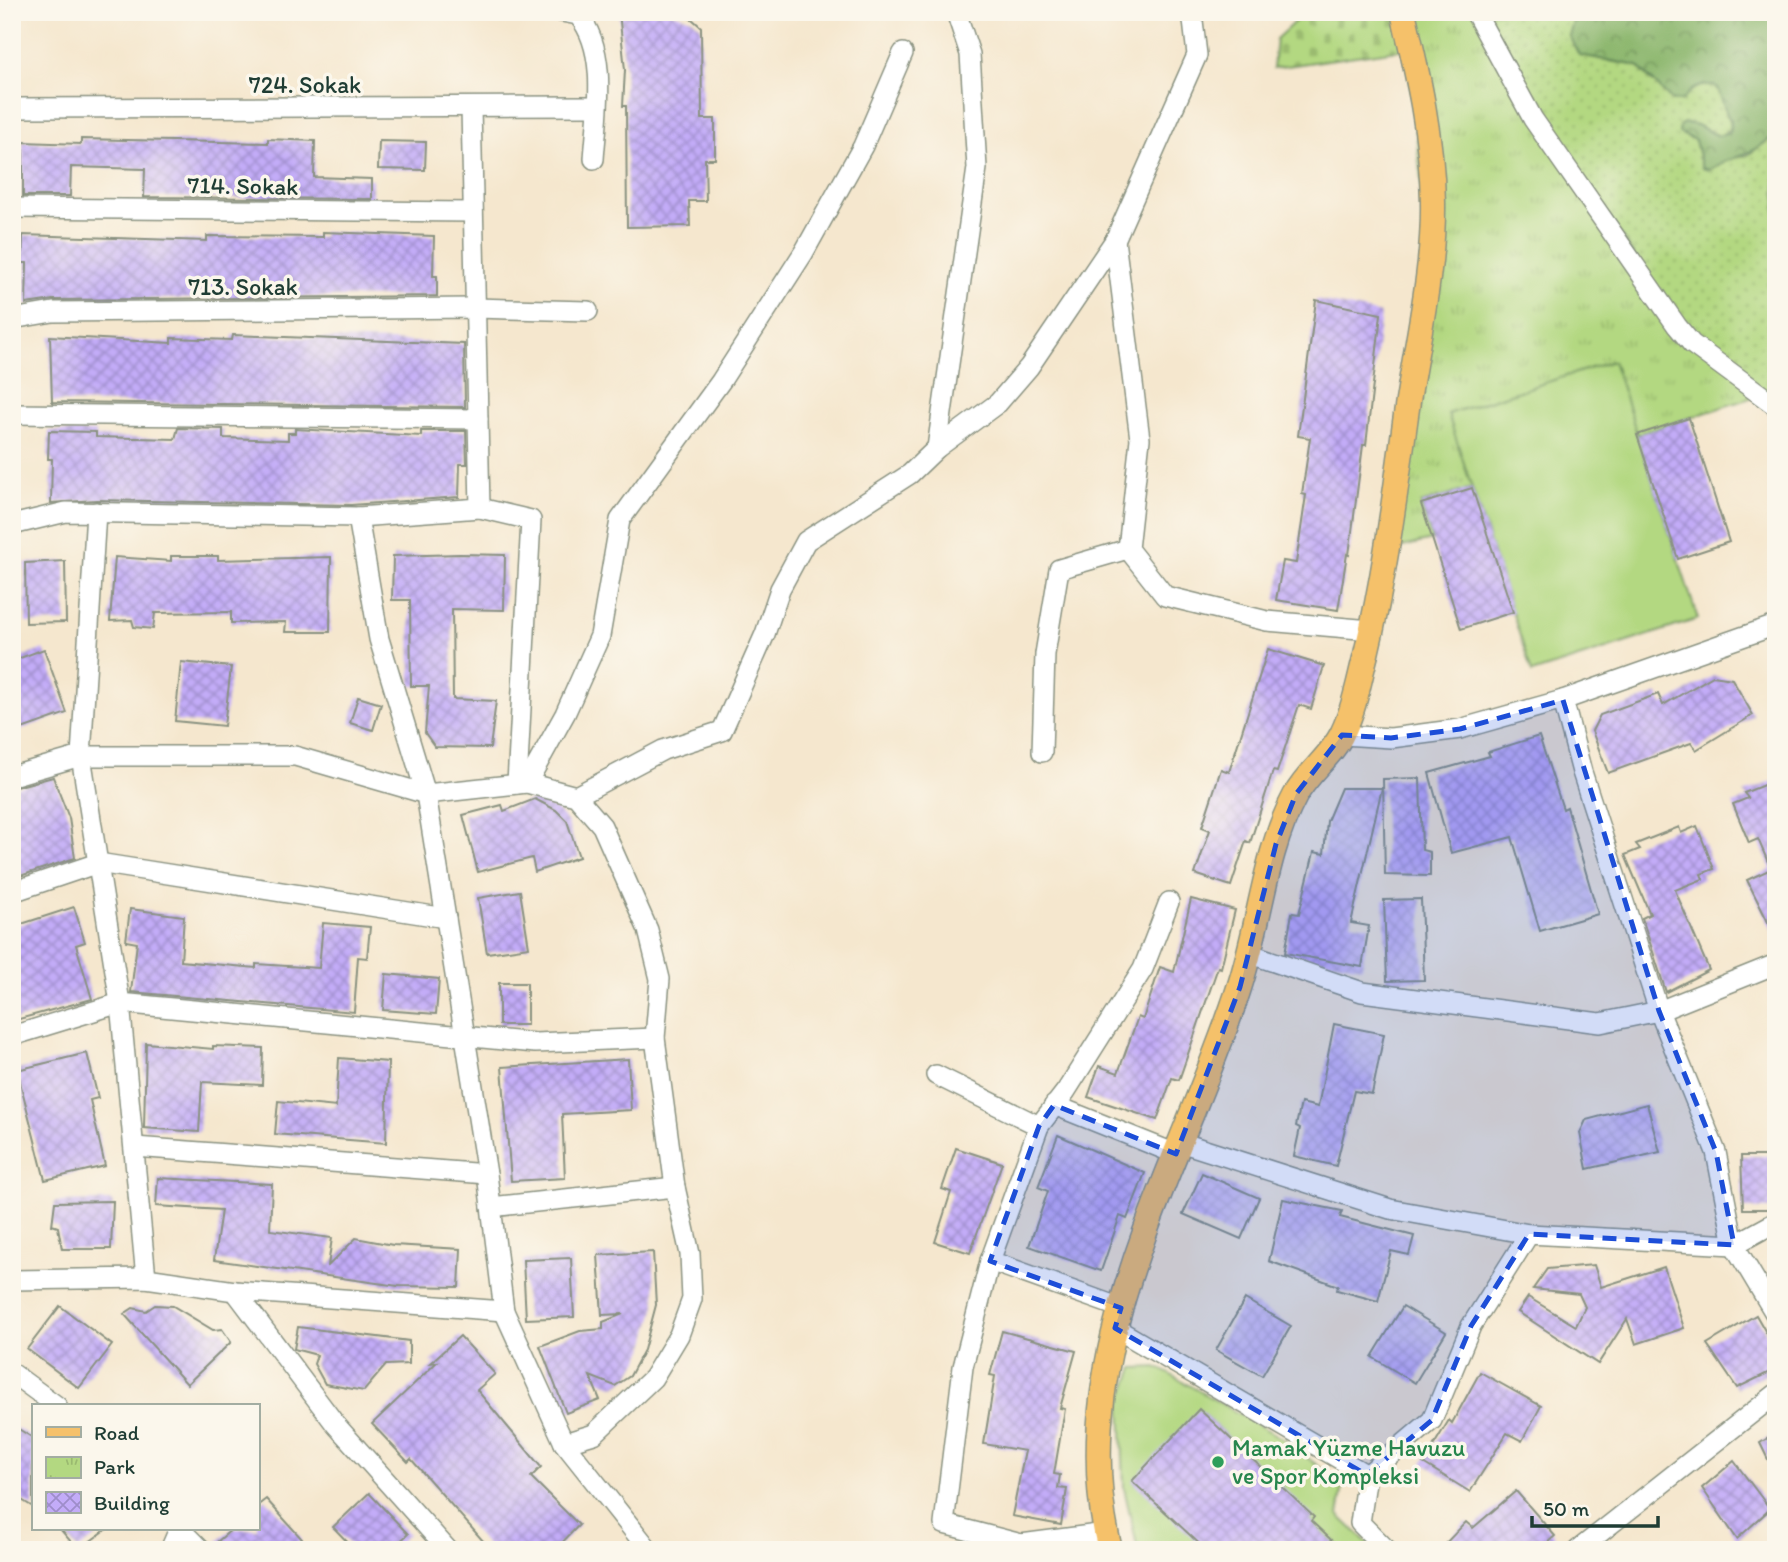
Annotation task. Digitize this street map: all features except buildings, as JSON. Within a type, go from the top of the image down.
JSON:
[{"type":"main road","points":[[1108,1542],[1099,1468],[1101,1405],[1118,1318],[1178,1148],[1240,987],[1276,844],[1296,794],[1342,735],[1371,630],[1387,551],[1429,256],[1433,204],[1430,144],[1419,79],[1402,12]]},
{"type":"street","points":[[562,12],[578,15],[588,27],[598,78],[594,159]]},
{"type":"street","points":[[937,448],[977,168],[970,54],[956,12]]},
{"type":"street","points":[[576,796],[663,750],[722,731],[765,634],[780,589],[806,541],[910,474],[937,448],[999,403],[1029,367],[1115,240],[1197,55],[1192,12]]},
{"type":"street","points":[[1475,12],[1540,129],[1677,326],[1702,352],[1776,406]]},
{"type":"street","points":[[522,784],[565,714],[600,636],[620,520],[721,381],[804,252],[863,146],[903,53]]},
{"type":"street","name":"724. Sokak","points":[[12,108],[597,106]]},
{"type":"street","points":[[471,108],[480,508]]},
{"type":"street","name":"714. Sokak","points":[[12,208],[473,212]]},
{"type":"street","points":[[1115,240],[1140,439],[1128,549],[1165,596],[1267,621],[1371,630]]},
{"type":"street","name":"713. Sokak","points":[[12,319],[53,312],[475,308],[588,312]]},
{"type":"street","points":[[12,414],[478,419]]},
{"type":"street","points":[[12,525],[66,512],[358,517],[480,508],[531,520],[522,784]]},
{"type":"street","points":[[96,512],[81,756],[120,1003],[145,1278]]},
{"type":"street","points":[[358,517],[379,639],[426,794],[487,1174],[503,1311],[564,1443],[649,1550]]},
{"type":"street","points":[[1042,752],[1045,654],[1059,569],[1128,549]]},
{"type":"street","points":[[1342,735],[1391,738],[1460,729],[1563,700],[1775,627]]},
{"type":"street","points":[[1563,700],[1582,772],[1659,1011],[1716,1152],[1734,1245],[1776,1315]]},
{"type":"street","points":[[12,776],[81,756],[295,756],[426,794],[522,784],[576,796],[602,826],[648,930],[660,979],[655,1038],[676,1187],[690,1254],[692,1299],[679,1335],[653,1378],[594,1434],[564,1443]]},
{"type":"street","points":[[12,892],[98,863],[446,918]]},
{"type":"street","points":[[1108,1542],[1022,1547],[944,1524],[963,1367],[990,1261],[1039,1126],[1066,1091],[1143,969],[1169,902]]},
{"type":"street","points":[[1248,953],[1362,992],[1600,1023],[1659,1011],[1776,964]]},
{"type":"street","points":[[12,1036],[120,1003],[535,1043],[655,1038]]},
{"type":"street","points":[[936,1075],[1039,1126]]},
{"type":"street","points":[[1054,1105],[1178,1148],[1390,1209],[1529,1234],[1734,1245],[1776,1222]]},
{"type":"street","points":[[135,1147],[487,1174]]},
{"type":"street","points":[[491,1207],[676,1187]]},
{"type":"street","points":[[1387,1550],[1360,1523],[1367,1475],[1432,1420],[1471,1326],[1529,1234]]},
{"type":"street","points":[[990,1261],[1118,1318],[1367,1475]]},
{"type":"street","points":[[12,1280],[145,1278],[235,1291],[503,1311]]},
{"type":"street","points":[[235,1291],[336,1424],[440,1547]]},
{"type":"street","points":[[12,1373],[54,1404]]},
{"type":"street","points":[[1578,1550],[1776,1394]]},
{"type":"street","points":[[170,1550],[180,1530]]},
{"type":"street","points":[[181,1530],[201,1550]]},
{"type":"highlighted area","points":[[1563,700],[1659,1011],[1716,1152],[1734,1245],[1529,1234],[1471,1326],[1432,1420],[1367,1475],[1115,1328],[1121,1308],[990,1261],[1039,1126],[1054,1105],[1176,1154],[1240,987],[1276,844],[1296,794],[1342,735],[1391,738],[1460,729]]},
{"type":"green space","points":[[1305,12],[1403,12],[1411,48],[1273,68],[1276,39]]},
{"type":"green space","points":[[1403,12],[1475,12],[1677,326],[1763,394],[1637,435],[1613,361],[1448,414],[1472,488],[1421,504],[1432,540],[1386,551],[1429,256]]},
{"type":"green space","points":[[1475,12],[1576,12],[1569,36],[1609,61],[1638,66],[1652,82],[1688,92],[1700,85],[1714,85],[1723,97],[1732,128],[1719,136],[1694,124],[1683,135],[1695,140],[1701,165],[1748,155],[1770,139],[1776,140],[1776,406],[1692,344]]},
{"type":"green space","points":[[1576,12],[1776,12],[1776,140],[1769,139],[1755,149],[1709,170],[1702,168],[1695,140],[1679,133],[1680,125],[1694,124],[1719,136],[1729,133],[1731,121],[1714,85],[1696,88],[1683,100],[1672,101],[1638,66],[1579,55],[1569,36]]},
{"type":"green space","points":[[1613,361],[1698,619],[1532,673],[1448,414]]},
{"type":"green space","name":"Mamak Yüzme Havuzu ve Spor Kompleksi","points":[[1157,1367],[1283,1439],[1343,1485],[1338,1515],[1375,1550],[1138,1550],[1124,1488],[1121,1402],[1134,1368]]},
{"type":"place","name":"Mamak Yüzme Havuzu ve Spor Kompleksi","points":[[1218,1462]]}]
